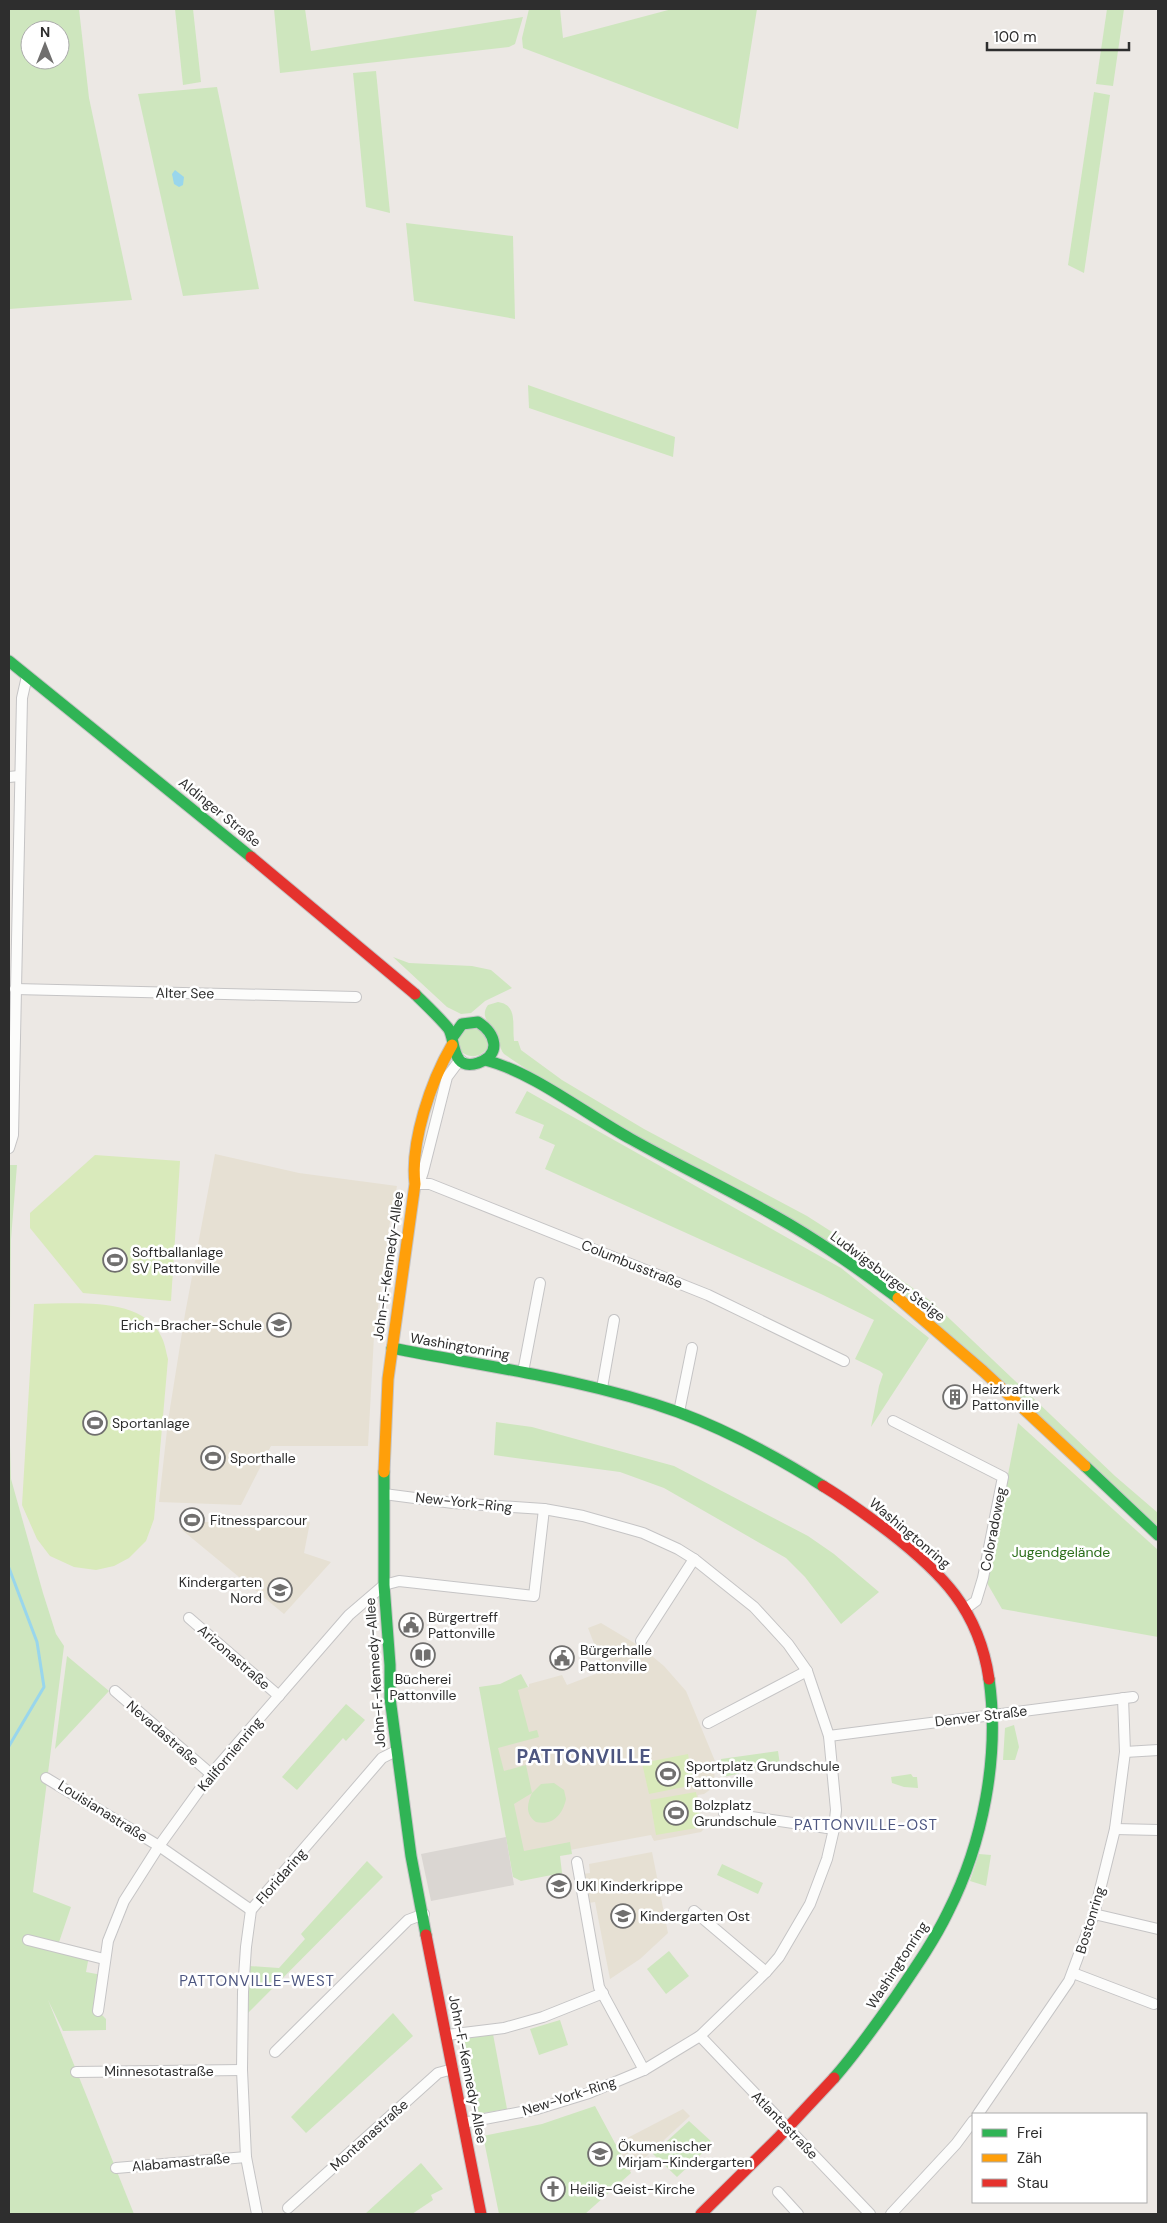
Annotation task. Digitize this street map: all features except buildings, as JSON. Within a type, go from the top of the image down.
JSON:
[{"type":"street","name":"Aldinger Straße","points":[[9,660],[297,894],[410,990]]},
{"type":"street","points":[[9,1148],[13,1135],[15,989],[12,943],[14,777],[22,698],[27,676]]},
{"type":"street","name":"Alter See","points":[[15,989],[356,998]]},
{"type":"street","points":[[410,990],[462,1024]]},
{"type":"street","points":[[410,990],[448,1029],[457,1057],[462,1061],[474,1064],[485,1060],[490,1056],[494,1043]]},
{"type":"street","points":[[452,1042],[462,1024],[473,1021],[485,1025],[490,1030],[494,1043],[501,1054],[527,1077]]},
{"type":"street","name":"John-F.-Kennedy-Allee","points":[[452,1042],[430,1095],[412,1171],[415,1184],[392,1348],[386,1413],[384,1584],[390,1665],[390,1698],[411,1856],[424,1914],[481,2214]]},
{"type":"street","points":[[485,1060],[497,1063],[527,1077]]},
{"type":"street","name":"John-F.-Kennedy-Allee","points":[[415,1184],[422,1178],[424,1172],[447,1077],[456,1065],[462,1061]]},
{"type":"street","name":"Ludwigsburger Steige","points":[[527,1077],[631,1140],[776,1216],[861,1271],[910,1308],[983,1371],[1158,1535]]},
{"type":"street","name":"Columbusstraße","points":[[415,1184],[430,1184],[708,1295],[844,1361]]},
{"type":"street","name":"Washingtonring","points":[[523,1372],[540,1283]]},
{"type":"street","points":[[602,1388],[614,1320]]},
{"type":"street","name":"Washingtonring","points":[[392,1348],[602,1388],[679,1412],[720,1430],[785,1464],[857,1508],[917,1555],[957,1595],[979,1636],[991,1686],[992,1714],[989,1777],[979,1828],[955,1898],[923,1957],[854,2055],[787,2128],[701,2214]]},
{"type":"street","points":[[679,1412],[692,1348]]},
{"type":"street","name":"Coloradoweg","points":[[893,1421],[1003,1477],[983,1578],[976,1601],[965,1609]]},
{"type":"street","name":"New-York-Ring","points":[[384,1494],[453,1503],[544,1509],[614,1523],[652,1537],[694,1559],[754,1607],[792,1649],[807,1671],[829,1736],[835,1789],[834,1829],[827,1859],[813,1899],[779,1957],[766,1972],[700,2036],[644,2070],[589,2093],[537,2110],[463,2123]]},
{"type":"street","points":[[384,1584],[399,1581],[534,1596],[544,1509]]},
{"type":"street","points":[[641,1641],[694,1559]]},
{"type":"street","name":"Kalifornienring","points":[[98,2011],[108,1940],[124,1901],[158,1846],[211,1774],[349,1615],[384,1584]]},
{"type":"street","name":"Arizonastraße","points":[[189,1618],[279,1696]]},
{"type":"street","points":[[708,1723],[807,1671]]},
{"type":"street","name":"Nevadastraße","points":[[115,1691],[211,1774]]},
{"type":"street","name":"Denver Straße","points":[[829,1736],[1128,1698]]},
{"type":"street","name":"Bostonring","points":[[979,2113],[1073,1973],[1094,1914],[1115,1829],[1125,1752],[1128,1698]]},
{"type":"street","points":[[1125,1752],[1158,1750]]},
{"type":"street","name":"Floridaring","points":[[257,2214],[246,2156],[242,2070],[243,1992],[246,1947],[252,1910],[382,1758],[396,1751]]},
{"type":"street","name":"Louisianastraße","points":[[46,1778],[158,1846]]},
{"type":"street","points":[[724,1813],[834,1829]]},
{"type":"street","points":[[1115,1829],[1158,1830]]},
{"type":"street","points":[[158,1846],[252,1910]]},
{"type":"street","points":[[577,1862],[599,1987],[644,2070]]},
{"type":"street","points":[[694,1911],[766,1972]]},
{"type":"street","points":[[275,2052],[408,1920],[424,1914]]},
{"type":"street","points":[[1094,1914],[1158,1929]]},
{"type":"street","points":[[28,1940],[104,1959]]},
{"type":"street","points":[[1073,1973],[1154,2004]]},
{"type":"street","points":[[446,2035],[504,2028],[543,2017],[602,1992]]},
{"type":"street","name":"Atlantastraße","points":[[700,2036],[870,2214]]},
{"type":"street","name":"Montanastraße","points":[[288,2208],[438,2073],[453,2069]]},
{"type":"street","name":"Minnesotastraße","points":[[76,2072],[242,2070]]},
{"type":"street","points":[[891,2214],[956,2144],[972,2122]]},
{"type":"street","name":"Alabamastraße","points":[[116,2168],[246,2156]]},
{"type":"street","points":[[778,2192],[798,2214]]},
{"type":"shaded area","name":"Erich-Bracher-Schule","points":[[215,1154],[299,1173],[397,1186],[374,1336],[368,1446],[271,1446],[241,1505],[159,1502],[168,1421],[185,1314]]},
{"type":"shaded area","name":"Kindergarten Nord","points":[[188,1522],[310,1522],[304,1553],[331,1562],[284,1614],[182,1530]]},
{"type":"shaded area","points":[[601,1623],[641,1647],[664,1666],[686,1691],[715,1761],[714,1787],[704,1794],[698,1795],[704,1829],[701,1832],[654,1841],[651,1835],[516,1860],[487,1703],[519,1689],[529,1687],[529,1684],[562,1675],[567,1685],[598,1673],[594,1662],[600,1659],[588,1628]]},
{"type":"shaded area","points":[[506,1837],[514,1885],[431,1901],[421,1854]]},
{"type":"shaded area","points":[[652,1852],[668,1933],[640,1959],[610,1979],[595,1902],[588,1903],[583,1874],[590,1873],[589,1864]]},
{"type":"shaded area","points":[[683,2109],[690,2116],[610,2190],[612,2146]]},
{"type":"green space","points":[[9,9],[79,9],[89,98],[132,300],[9,309]]},
{"type":"green space","points":[[175,9],[193,9],[201,82],[183,85]]},
{"type":"green space","points":[[274,9],[305,9],[311,51],[523,17],[515,44],[509,47],[280,73]]},
{"type":"green space","points":[[529,9],[560,9],[563,38],[672,9],[757,9],[738,129],[523,48],[522,38]]},
{"type":"green space","points":[[1107,9],[1124,9],[1113,86],[1096,84]]},
{"type":"green space","points":[[376,71],[390,213],[366,207],[353,73]]},
{"type":"green space","points":[[217,87],[259,289],[183,296],[138,94]]},
{"type":"green space","points":[[1094,92],[1110,95],[1084,273],[1068,265]]},
{"type":"green space","points":[[406,223],[513,236],[515,319],[414,301]]},
{"type":"green space","points":[[528,385],[675,437],[673,457],[529,408]]},
{"type":"green space","points":[[393,957],[409,963],[472,966],[491,970],[512,988],[485,1001],[471,1013],[461,1014],[447,1007]]},
{"type":"green space","points":[[498,1002],[509,1007],[511,1011],[514,1041],[518,1041],[521,1050],[562,1080],[644,1129],[807,1216],[857,1248],[932,1302],[1115,1476],[1158,1513],[1158,1529],[911,1303],[538,1077],[504,1054],[497,1034],[485,1017],[488,1005]]},
{"type":"green space","points":[[470,1026],[486,1031],[488,1048],[477,1056],[467,1055],[459,1049],[458,1037]]},
{"type":"green space","points":[[527,1091],[841,1268],[929,1338],[871,1427],[883,1374],[855,1359],[874,1320],[821,1294],[545,1169],[555,1145],[539,1138],[544,1125],[515,1113]]},
{"type":"green space","name":"Softballanlage SV Pattonville","points":[[95,1155],[180,1161],[171,1301],[83,1293],[30,1228],[30,1213]]},
{"type":"green space","points":[[9,1165],[17,1165],[11,1239],[9,1409]]},
{"type":"green space","name":"Sportanlage","points":[[34,1304],[86,1304],[122,1308],[138,1314],[152,1323],[161,1336],[164,1345],[168,1359],[154,1519],[146,1541],[129,1558],[114,1566],[96,1570],[74,1567],[50,1556],[37,1539],[22,1505]]},
{"type":"green space","points":[[9,1411],[11,1479],[56,1634],[64,1646],[33,1892],[71,1907],[57,1948],[89,1956],[86,1972],[102,1975],[98,2011],[106,2019],[106,2030],[63,2031],[48,2000],[134,2214],[9,2214]]},
{"type":"green space","points":[[496,1422],[532,1427],[674,1466],[808,1536],[834,1554],[879,1592],[841,1624],[805,1577],[786,1558],[664,1488],[620,1472],[494,1455]]},
{"type":"green space","name":"Jugendgelände","points":[[1018,1423],[1158,1550],[1158,1637],[1002,1609],[987,1583]]},
{"type":"green space","points":[[67,1656],[109,1691],[55,1749]]},
{"type":"green space","points":[[521,1674],[528,1687],[518,1690],[529,1732],[537,1730],[539,1737],[498,1748],[504,1771],[526,1765],[532,1793],[514,1804],[524,1851],[570,1842],[572,1854],[560,1856],[562,1873],[521,1881],[513,1877],[479,1687],[500,1684]]},
{"type":"green space","points":[[346,1704],[365,1720],[346,1741],[343,1738],[297,1790],[282,1777]]},
{"type":"green space","points":[[1014,1725],[1019,1747],[1015,1760],[1003,1760],[1005,1728]]},
{"type":"green space","points":[[778,1751],[780,1765],[723,1777],[721,1759]]},
{"type":"green space","name":"Sportplatz Grundschule Pattonville","points":[[688,1754],[694,1785],[649,1794],[642,1763]]},
{"type":"green space","points":[[911,1774],[913,1777],[917,1777],[918,1788],[904,1787],[892,1783],[891,1777]]},
{"type":"green space","points":[[554,1783],[564,1790],[566,1799],[560,1814],[552,1820],[542,1823],[532,1819],[528,1809],[532,1793],[541,1784]]},
{"type":"green space","name":"Bolzplatz Grundschule","points":[[696,1792],[702,1827],[656,1835],[650,1800]]},
{"type":"green space","points":[[979,1854],[991,1855],[986,1886],[970,1881]]},
{"type":"green space","points":[[367,1861],[383,1877],[248,2013],[249,1966],[279,1968],[305,1939],[301,1934]]},
{"type":"green space","points":[[722,1864],[763,1883],[758,1894],[717,1875]]},
{"type":"green space","points":[[669,1951],[689,1976],[666,1994],[647,1969]]},
{"type":"green space","points":[[393,2013],[413,2036],[306,2133],[291,2117]]},
{"type":"green space","points":[[560,2020],[568,2045],[539,2055],[530,2029]]},
{"type":"green space","points":[[493,2034],[507,2109],[477,2114],[464,2038]]},
{"type":"green space","points":[[595,2106],[631,2173],[585,2214],[499,2214],[483,2136],[542,2124]]},
{"type":"green space","points":[[689,2121],[713,2143],[677,2177],[653,2154]]},
{"type":"green space","points":[[421,2163],[443,2189],[431,2195],[433,2200],[412,2214],[365,2214]]},
{"type":"water","points":[[175,170],[184,177],[183,185],[179,187],[174,184],[172,174]]},
{"type":"waterway","points":[[9,1568],[37,1642],[44,1687],[9,1746]]},
{"type":"traffic: fast","points":[[9,661],[251,857]]},
{"type":"traffic: fast","points":[[415,994],[448,1028],[458,1059],[463,1063],[478,1063],[486,1059],[493,1049],[492,1037],[478,1022],[462,1024],[452,1038]]},
{"type":"traffic: fast","points":[[485,1060],[522,1074],[541,1084],[631,1139],[791,1225],[898,1298]]},
{"type":"traffic: fast","points":[[392,1348],[572,1382],[678,1412],[734,1436],[823,1486]]},
{"type":"traffic: fast","points":[[1085,1466],[1158,1535]]},
{"type":"traffic: fast","points":[[384,1472],[384,1585],[390,1665],[390,1698],[411,1856],[426,1935]]},
{"type":"traffic: fast","points":[[834,2078],[894,1999],[929,1946],[960,1885],[971,1857],[986,1799],[990,1768],[992,1708],[989,1679]]},
{"type":"traffic: slow","points":[[384,1472],[388,1379],[415,1184],[414,1167],[419,1131],[430,1094],[452,1045]]},
{"type":"traffic: slow","points":[[898,1298],[983,1371],[1085,1466]]},
{"type":"traffic: jam","points":[[251,857],[415,994]]},
{"type":"traffic: jam","points":[[823,1486],[889,1532],[941,1578],[967,1613],[977,1633],[989,1679]]},
{"type":"traffic: jam","points":[[426,1935],[481,2214]]},
{"type":"traffic: jam","points":[[701,2214],[778,2138],[834,2078]]},
{"type":"place","name":"Softballanlage SV Pattonville","points":[[115,1260]]},
{"type":"place","name":"Erich-Bracher-Schule","points":[[279,1325]]},
{"type":"place","name":"Heizkraftwerk Pattonville","points":[[955,1397]]},
{"type":"place","name":"Sportanlage","points":[[95,1423]]},
{"type":"place","name":"Sporthalle","points":[[213,1458]]},
{"type":"place","name":"Fitnessparcour","points":[[192,1520]]},
{"type":"place","name":"Kindergarten Nord","points":[[280,1590]]},
{"type":"place","name":"Bürgertreff Pattonville","points":[[411,1625]]},
{"type":"place","name":"Bücherei Pattonville","points":[[423,1655]]},
{"type":"place","name":"Bürgerhalle Pattonville","points":[[562,1658]]},
{"type":"place","name":"Sportplatz Grundschule Pattonville","points":[[668,1774]]},
{"type":"place","name":"Bolzplatz Grundschule","points":[[676,1813]]},
{"type":"place","name":"UKI Kinderkrippe","points":[[559,1886]]},
{"type":"place","name":"Kindergarten Ost","points":[[623,1916]]},
{"type":"place","name":"Ökumenischer Mirjam-Kindergarten","points":[[600,2154]]},
{"type":"place","name":"Heilig-Geist-Kirche","points":[[553,2189]]},
{"type":"district","name":"PATTONVILLE","points":[[584,1756]]},
{"type":"district","name":"PATTONVILLE-OST","points":[[866,1825]]},
{"type":"district","name":"PATTONVILLE-WEST","points":[[257,1981]]}]
